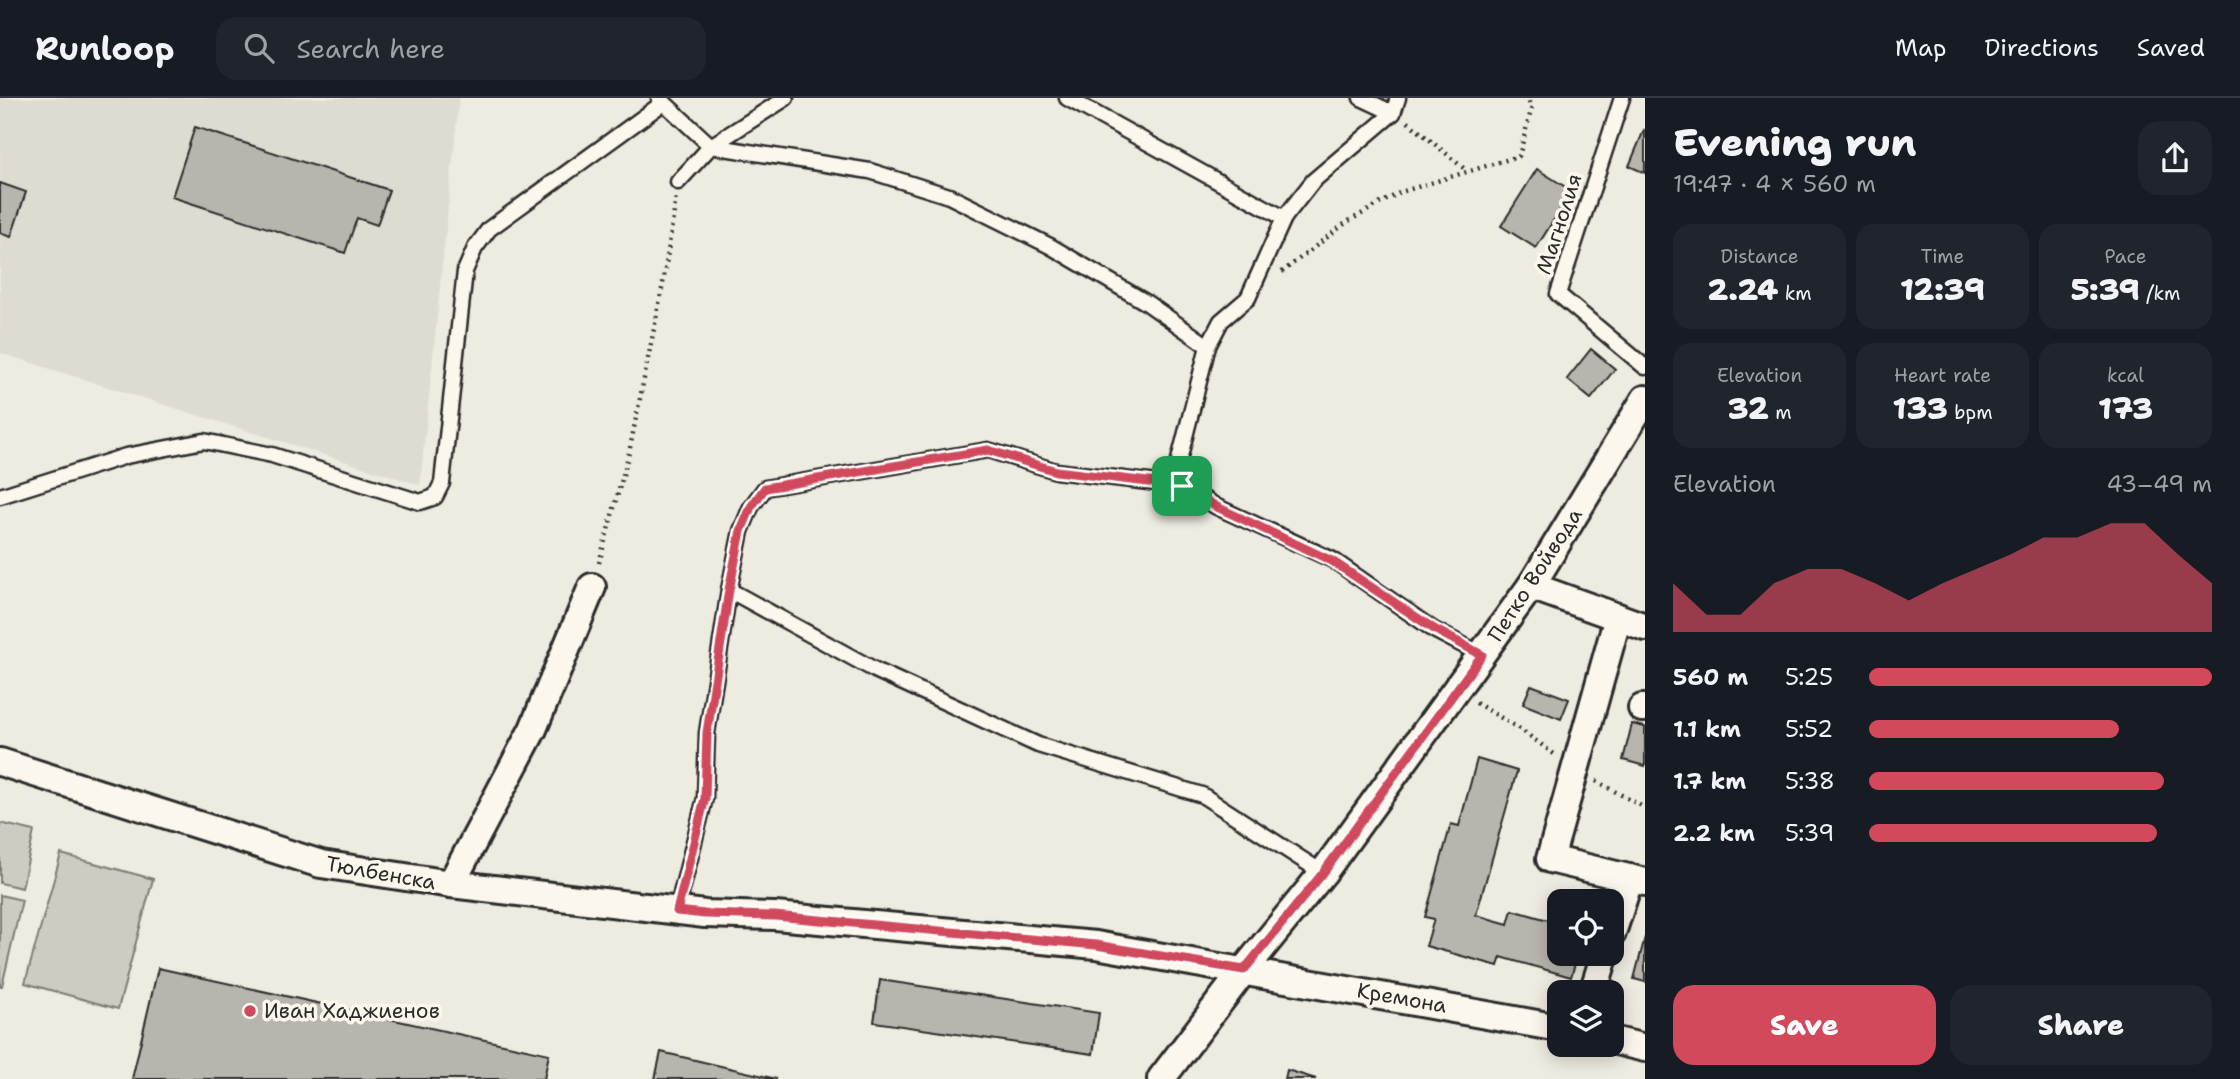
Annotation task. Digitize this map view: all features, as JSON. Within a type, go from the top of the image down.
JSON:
[{"type":"street","name":"Петко Войвода","points":[[1161,1079],[1244,970],[1323,873],[1482,655],[1531,586],[1645,399]]},
{"type":"street","points":[[1531,586],[1645,627]]},
{"type":"street","points":[[451,884],[533,729],[592,587]]},
{"type":"street","points":[[1618,617],[1550,859],[1637,880],[1624,908]]},
{"type":"street","name":"Тюлбенска","points":[[0,762],[321,864],[451,884],[677,911],[775,916]]},
{"type":"street","name":"Кремона","points":[[775,916],[1096,945],[1547,1026]]},
{"type":"street","points":[[1624,1043],[1645,1048]]},
{"type":"lane","points":[[678,116],[681,98]]},
{"type":"lane","points":[[678,182],[711,146],[786,98]]},
{"type":"lane","points":[[1067,98],[1284,218]]},
{"type":"lane","points":[[1361,98],[1394,113]]},
{"type":"lane","points":[[1182,486],[1177,468],[1208,346],[1221,321],[1248,298],[1284,218],[1313,181],[1394,113],[1398,98]]},
{"type":"lane","name":"Магнолия","points":[[1622,98],[1558,294],[1645,367]]},
{"type":"lane","points":[[0,496],[125,456],[204,441],[272,455],[420,502],[435,497],[442,483],[465,271],[475,248],[489,229],[661,101],[711,146],[870,172],[949,196],[1050,246],[1147,303],[1208,346]]},
{"type":"lane","points":[[677,911],[705,798],[707,733],[741,531],[751,507],[765,488],[988,450],[1056,471],[1182,486],[1217,507],[1332,561],[1434,629],[1482,655]]},
{"type":"lane","points":[[729,590],[875,670],[1038,746],[1202,795],[1323,873]]},
{"type":"path","points":[[1281,273],[1347,222],[1401,192],[1520,156],[1532,107],[1526,98]]},
{"type":"path","points":[[1394,113],[1403,117],[1467,171]]},
{"type":"path","points":[[592,587],[629,453],[663,284],[678,182]]},
{"type":"shaded area","points":[[0,98],[459,98],[420,485],[0,353]]},
{"type":"shaded area","points":[[0,823],[34,831],[22,888],[0,883]]},
{"type":"shaded area","points":[[61,854],[153,879],[118,1009],[25,983]]},
{"type":"shaded area","points":[[0,895],[22,900],[2,986],[0,986]]},
{"type":"building","points":[[195,127],[389,190],[377,225],[357,218],[345,253],[172,197]]},
{"type":"building","points":[[1645,131],[1645,173],[1629,166]]},
{"type":"building","points":[[1537,169],[1572,191],[1536,248],[1501,226]]},
{"type":"building","points":[[0,183],[26,192],[11,237],[0,233]]},
{"type":"building","points":[[1591,349],[1615,369],[1591,399],[1567,379]]},
{"type":"building","points":[[1531,685],[1569,699],[1561,719],[1523,704]]},
{"type":"building","points":[[1632,724],[1645,727],[1645,766],[1623,760]]},
{"type":"building","points":[[1477,759],[1517,771],[1476,915],[1508,924],[1512,910],[1547,920],[1547,966],[1574,966],[1571,977],[1501,957],[1498,966],[1426,946],[1434,919],[1425,917],[1451,824],[1459,826]]},
{"type":"building","points":[[1645,937],[1645,982],[1634,979]]},
{"type":"building","name":"Иван Хаджиенов","points":[[158,968],[549,1054],[544,1079],[132,1079]]},
{"type":"building","points":[[880,980],[1099,1013],[1093,1054],[874,1022]]},
{"type":"building","points":[[661,1052],[776,1079],[655,1079]]},
{"type":"building","points":[[1287,1070],[1316,1079],[1285,1079]]},
{"type":"place","name":"Иван Хаджиенов","points":[[250,1011]]},
{"type":"route","points":[[988,450],[1056,471],[1182,486],[1217,507],[1332,561],[1434,629],[1482,655],[1323,873],[1244,970],[1096,945],[775,916],[677,911],[705,798],[707,733],[741,531],[751,507],[765,488],[988,450]]}]
